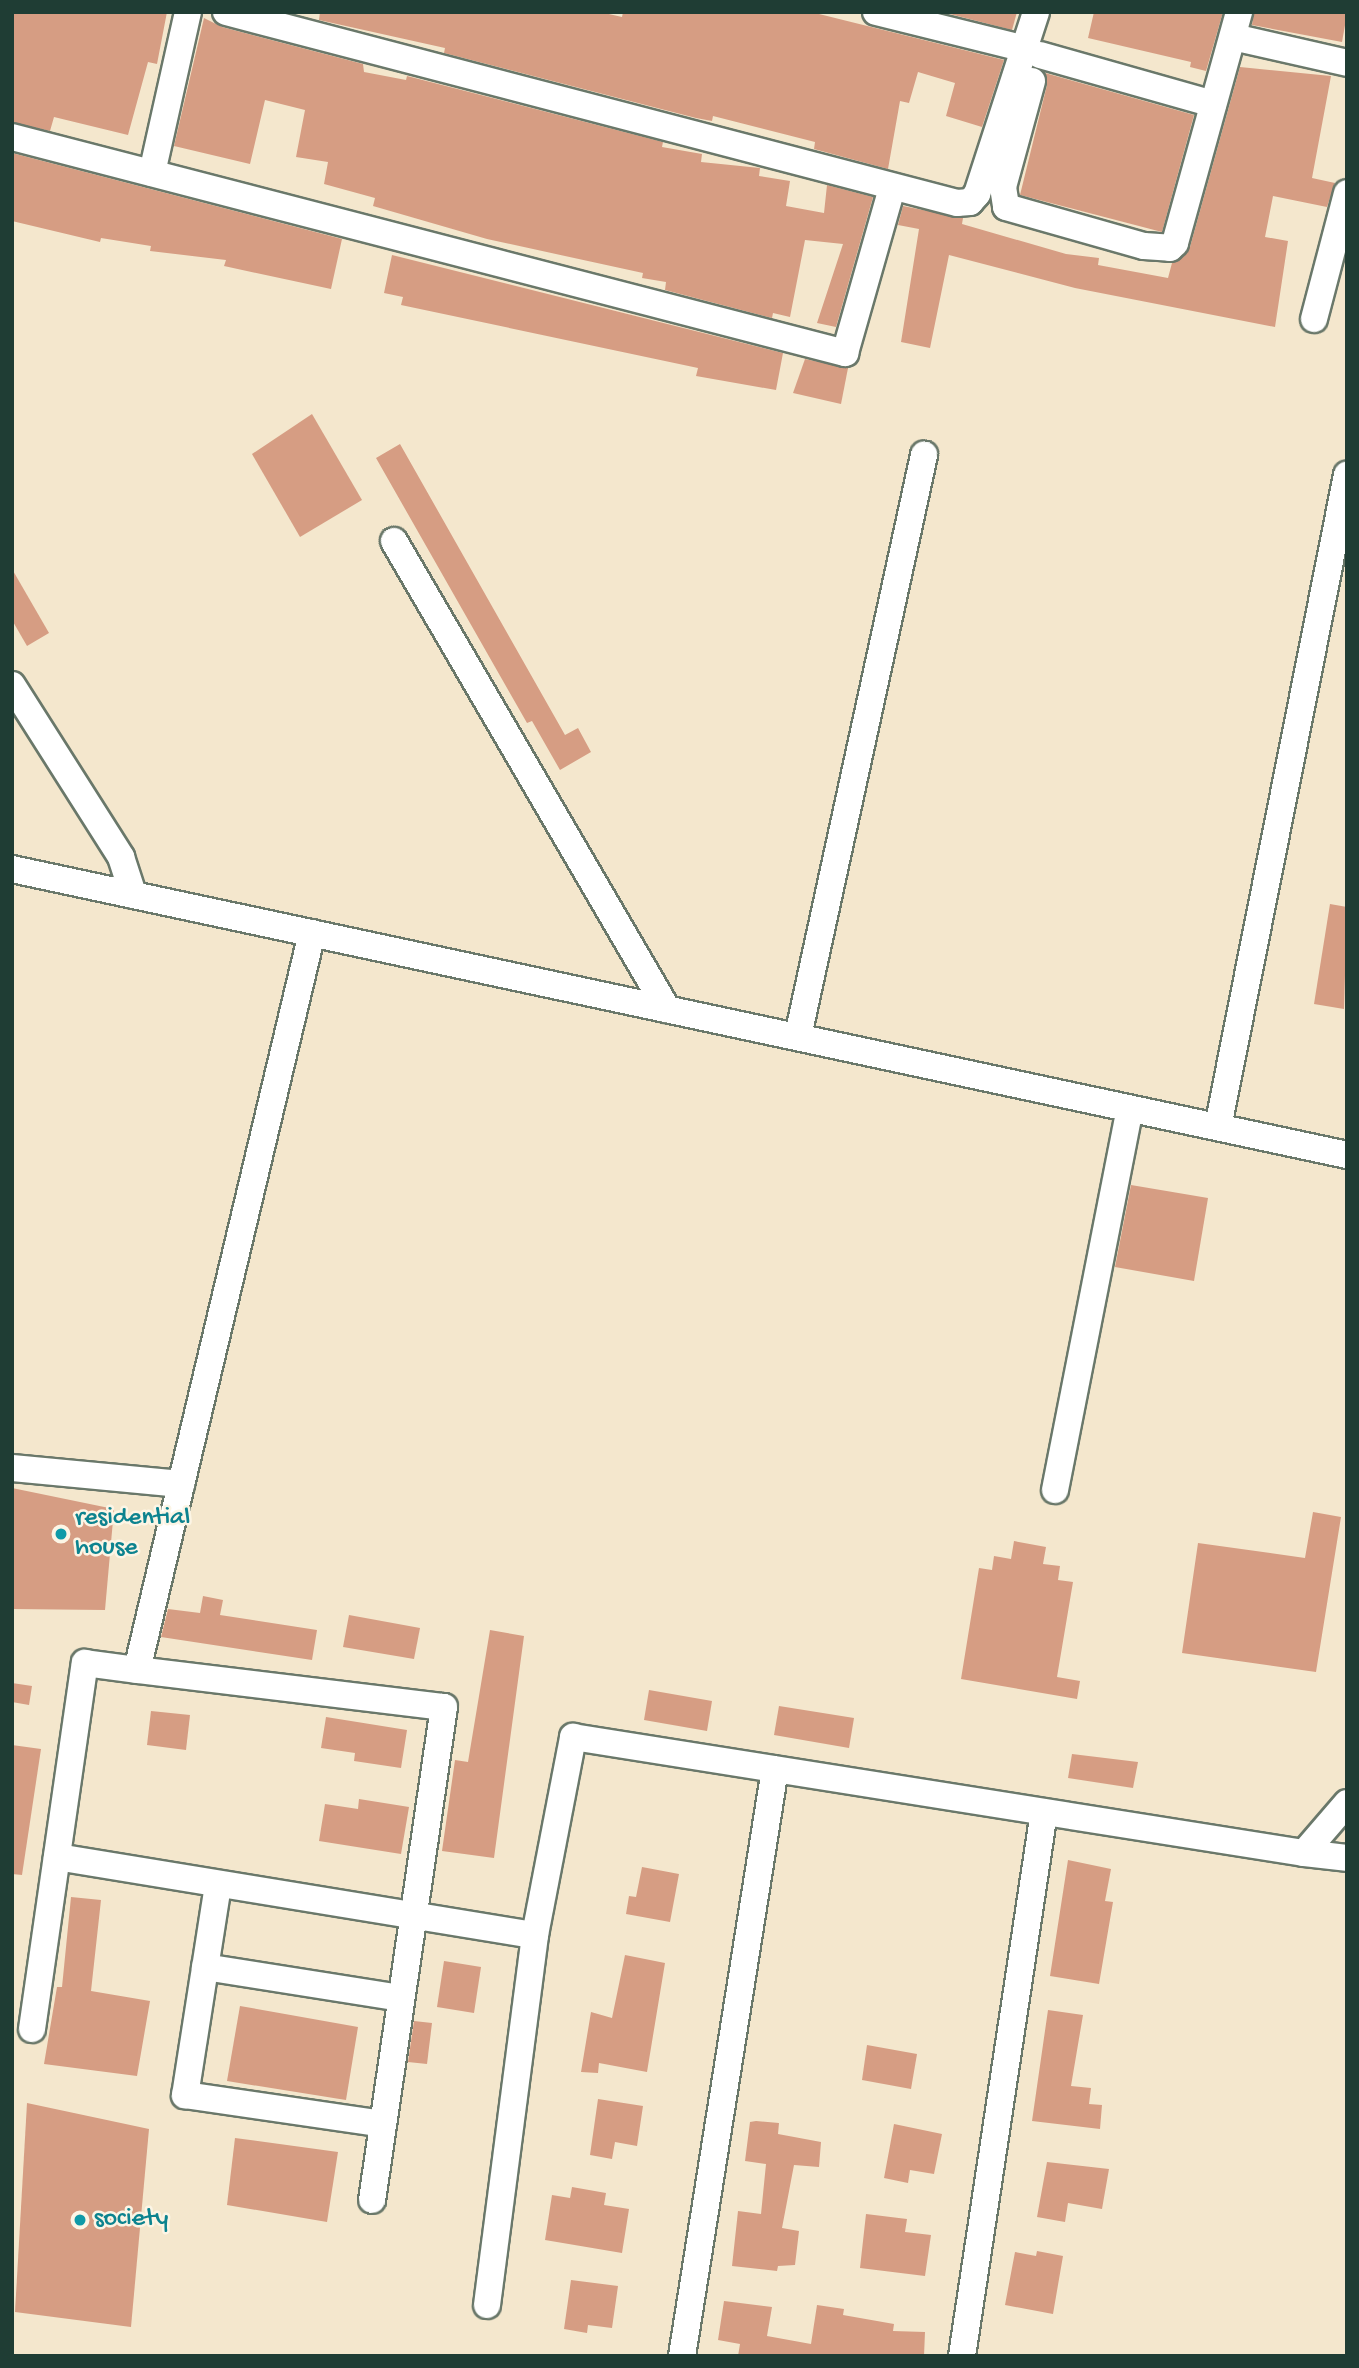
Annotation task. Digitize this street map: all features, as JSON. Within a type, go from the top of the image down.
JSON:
[{"type":"street","points":[[152,173],[188,12]]},
{"type":"street","points":[[226,12],[957,203],[970,202],[977,194],[1051,12]]},
{"type":"street","points":[[876,12],[1033,52],[1213,104]]},
{"type":"street","points":[[1036,12],[1033,52],[1003,187],[1006,207],[1152,247],[1170,248],[1175,243],[1236,24],[1347,63]]},
{"type":"street","points":[[12,137],[845,354],[892,188]]},
{"type":"street","points":[[1314,319],[1347,195]]},
{"type":"street","points":[[798,1036],[924,455]]},
{"type":"street","points":[[1218,1128],[1347,475]]},
{"type":"street","points":[[394,541],[667,1009]]},
{"type":"street","points":[[12,685],[121,857],[133,895]]},
{"type":"street","points":[[12,869],[1347,1155]]},
{"type":"street","points":[[137,1670],[312,933]]},
{"type":"street","points":[[1055,1490],[1130,1109]]},
{"type":"street","points":[[12,1468],[181,1483]]},
{"type":"street","points":[[32,2029],[85,1663],[444,1707],[372,2200]]},
{"type":"street","points":[[487,2305],[535,1935],[573,1737],[1347,1858]]},
{"type":"street","points":[[682,2356],[775,1769]]},
{"type":"street","points":[[1304,1853],[1347,1803]]},
{"type":"street","points":[[962,2356],[1044,1812]]},
{"type":"street","points":[[57,1857],[535,1935]]},
{"type":"street","points":[[218,1885],[185,2095],[383,2124]]},
{"type":"street","points":[[205,1968],[401,1998]]},
{"type":"building","points":[[12,12],[167,12],[157,64],[148,62],[128,135],[54,117],[50,131],[12,122]]},
{"type":"building","points":[[320,12],[600,12],[622,17],[623,12],[811,12],[1004,60],[982,127],[946,116],[955,83],[918,72],[909,103],[900,101],[888,169],[814,149],[815,142],[713,116],[712,121],[696,118],[444,53],[445,48],[319,20]]},
{"type":"building","points":[[942,12],[1017,12],[1012,30]]},
{"type":"building","points":[[1094,12],[1223,12],[1206,71],[1190,67],[1191,62],[1088,38]]},
{"type":"building","points":[[1254,12],[1347,14],[1342,42],[1252,25]]},
{"type":"building","points":[[204,18],[222,27],[363,64],[364,72],[406,80],[407,76],[663,142],[662,147],[702,154],[701,162],[760,168],[759,176],[790,181],[786,206],[824,213],[827,185],[873,197],[836,327],[817,323],[843,244],[805,240],[790,317],[773,313],[772,318],[665,290],[666,282],[642,278],[643,273],[487,239],[373,206],[375,198],[324,184],[328,162],[296,157],[305,110],[265,100],[250,164],[174,146]]},
{"type":"building","points":[[1240,67],[1331,76],[1312,178],[1335,183],[1327,207],[1273,196],[1265,237],[1288,241],[1275,327],[1075,288],[949,255],[930,348],[901,342],[919,229],[898,225],[903,206],[963,218],[962,224],[1066,254],[1099,258],[1098,265],[1168,278],[1172,263],[1190,247]]},
{"type":"building","points":[[1045,73],[1194,115],[1162,232],[1020,195],[1047,85]]},
{"type":"building","points":[[12,153],[342,239],[331,289],[224,266],[226,260],[150,251],[151,246],[101,238],[100,242],[12,221]]},
{"type":"building","points":[[392,255],[783,353],[776,390],[696,376],[698,368],[401,305],[403,297],[384,293]]},
{"type":"building","points":[[805,359],[848,368],[841,404],[793,393]]},
{"type":"building","points":[[312,414],[362,500],[300,537],[252,454]]},
{"type":"building","points":[[400,444],[565,735],[578,728],[591,752],[560,770],[532,721],[527,723],[376,458]]},
{"type":"building","points":[[12,569],[49,633],[27,646],[12,620]]},
{"type":"building","points":[[1330,904],[1347,907],[1344,1009],[1314,1004]]},
{"type":"building","points":[[1131,1185],[1208,1198],[1194,1281],[1115,1267]]},
{"type":"building","name":"residential house","points":[[12,1488],[114,1509],[105,1610],[12,1609]]},
{"type":"building","points":[[1313,1512],[1341,1517],[1316,1672],[1182,1653],[1198,1543],[1305,1558]]},
{"type":"building","points":[[1014,1541],[1046,1547],[1043,1564],[1060,1566],[1058,1580],[1073,1582],[1057,1677],[1080,1681],[1077,1699],[961,1679],[979,1568],[992,1570],[994,1556],[1011,1559]]},
{"type":"building","points":[[203,1596],[223,1600],[220,1615],[317,1630],[312,1660],[161,1637],[168,1609],[200,1613]]},
{"type":"building","points":[[349,1615],[420,1628],[414,1659],[343,1647]]},
{"type":"building","points":[[490,1630],[524,1636],[494,1858],[442,1851],[455,1760],[468,1762]]},
{"type":"building","points":[[12,1683],[32,1686],[29,1705],[12,1702]]},
{"type":"building","points":[[649,1690],[712,1701],[707,1731],[644,1720]]},
{"type":"building","points":[[779,1706],[854,1718],[849,1748],[774,1735]]},
{"type":"building","points":[[151,1711],[190,1715],[186,1750],[147,1745]]},
{"type":"building","points":[[326,1717],[407,1730],[401,1768],[354,1761],[355,1753],[321,1748]]},
{"type":"building","points":[[12,1745],[41,1749],[22,1875],[12,1874]]},
{"type":"building","points":[[1072,1754],[1138,1762],[1133,1788],[1068,1778]]},
{"type":"building","points":[[359,1799],[409,1807],[401,1854],[319,1841],[325,1804],[358,1809]]},
{"type":"building","points":[[1068,1860],[1111,1869],[1105,1901],[1113,1902],[1099,1984],[1050,1976]]},
{"type":"building","points":[[642,1867],[679,1874],[670,1922],[626,1914],[629,1896],[636,1897]]},
{"type":"building","points":[[71,1897],[101,1900],[91,1991],[150,2001],[137,2076],[44,2064],[57,1987],[62,1987]]},
{"type":"building","points":[[625,1955],[665,1963],[647,2072],[599,2063],[598,2073],[581,2072],[591,2012],[612,2018]]},
{"type":"building","points":[[444,1961],[481,1967],[474,2013],[437,2007]]},
{"type":"building","points":[[240,2006],[358,2027],[346,2100],[227,2081]]},
{"type":"building","points":[[1048,2010],[1083,2015],[1071,2086],[1091,2088],[1089,2104],[1102,2105],[1100,2129],[1032,2121]]},
{"type":"building","points":[[414,2021],[432,2023],[427,2064],[408,2062]]},
{"type":"building","points":[[867,2045],[917,2054],[911,2089],[862,2080]]},
{"type":"building","points":[[598,2099],[643,2106],[637,2146],[615,2142],[612,2159],[590,2155]]},
{"type":"building","name":"society","points":[[27,2103],[149,2129],[131,2327],[15,2312]]},
{"type":"building","points":[[750,2122],[779,2123],[778,2134],[821,2142],[819,2167],[794,2165],[782,2228],[799,2231],[795,2265],[778,2266],[777,2271],[732,2266],[738,2211],[761,2214],[766,2164],[745,2161]]},
{"type":"building","points":[[894,2124],[942,2134],[934,2174],[910,2170],[908,2183],[884,2178]]},
{"type":"building","points":[[235,2138],[338,2152],[327,2222],[227,2205]]},
{"type":"building","points":[[1047,2162],[1109,2169],[1102,2209],[1068,2203],[1065,2222],[1037,2217]]},
{"type":"building","points":[[572,2187],[606,2193],[604,2205],[629,2209],[622,2253],[545,2240],[552,2195],[570,2198]]},
{"type":"building","points":[[866,2214],[907,2219],[905,2232],[931,2235],[925,2276],[860,2268]]},
{"type":"building","points":[[1037,2251],[1063,2256],[1053,2314],[1005,2305],[1015,2252],[1036,2256]]},
{"type":"building","points":[[571,2280],[618,2286],[612,2328],[588,2325],[587,2333],[564,2329]]},
{"type":"building","points":[[724,2301],[772,2307],[767,2336],[811,2344],[817,2305],[844,2309],[843,2315],[894,2324],[893,2331],[925,2332],[924,2356],[738,2356],[740,2344],[718,2340]]},
{"type":"place","name":"residential house","points":[[61,1534]]},
{"type":"place","name":"society","points":[[80,2220]]}]
